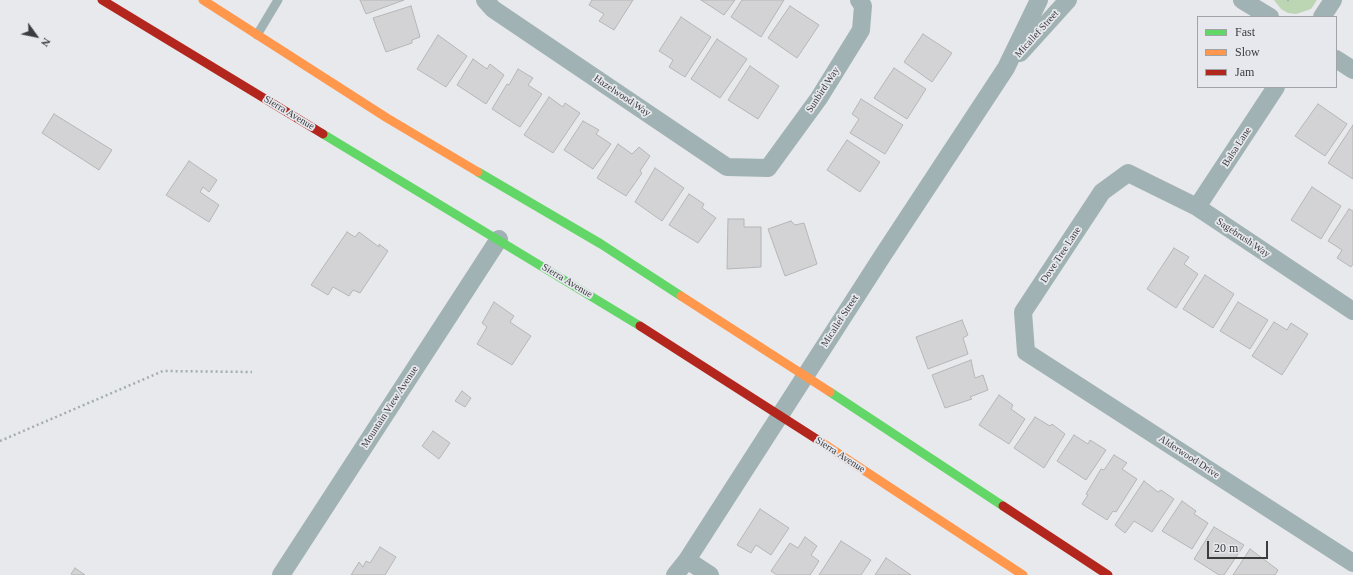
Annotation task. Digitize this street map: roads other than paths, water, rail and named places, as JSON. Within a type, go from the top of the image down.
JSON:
[{"type":"main road","name":"Sierra Avenue","points":[[102,0],[613,309],[1023,575]]},
{"type":"main road","points":[[203,0],[387,118],[601,244],[1108,575]]},
{"type":"street","name":"Hazelwood Way","points":[[485,0],[493,9],[727,167],[768,168]]},
{"type":"street","name":"Micallef Street","points":[[675,575],[687,560],[804,376],[1006,68],[1039,0]]},
{"type":"street","name":"Micallef Street","points":[[1006,68],[1068,0]]},
{"type":"street","points":[[1242,0],[1268,16]]},
{"type":"street","points":[[1323,16],[1333,0]]},
{"type":"street","name":"Sunbird Way","points":[[768,168],[819,98],[861,30],[861,3]]},
{"type":"street","points":[[1337,60],[1353,70]]},
{"type":"street","name":"Balsa Lane","points":[[1197,207],[1275,88]]},
{"type":"street","name":"Sagebrush Way","points":[[1128,173],[1197,207],[1353,311]]},
{"type":"street","name":"Dove Tree Lane","points":[[1026,352],[1023,312],[1102,192],[1128,173]]},
{"type":"street","name":"Mountain View Avenue","points":[[281,575],[499,239]]},
{"type":"street","name":"Alderwood Drive","points":[[1026,352],[1353,563]]},
{"type":"street","points":[[687,560],[710,575]]},
{"type":"lane","points":[[257,35],[278,0]]}]
